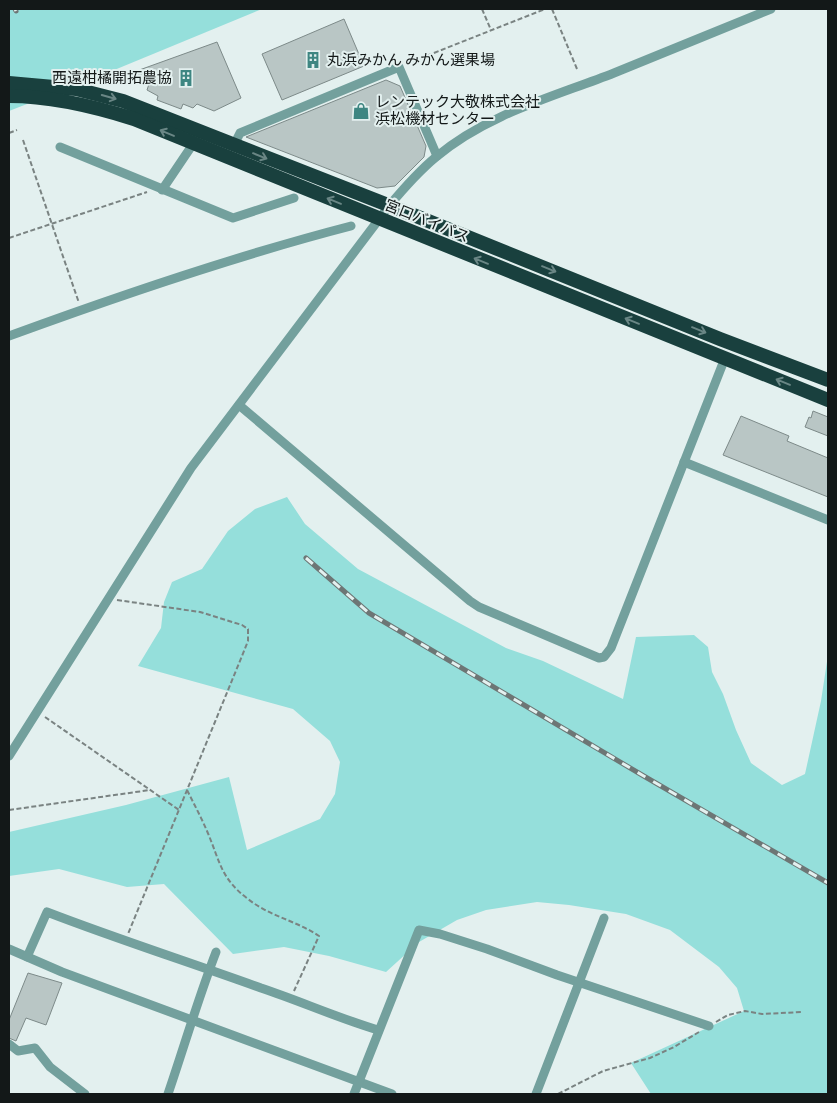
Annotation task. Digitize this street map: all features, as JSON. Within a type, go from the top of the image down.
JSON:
[{"type":"highway","name":"宮口バイパス","points":[[9,83],[76,89],[106,96],[390,206],[720,339],[828,380]]},
{"type":"highway","name":"宮口バイパス","points":[[9,96],[65,100],[101,108],[134,119],[379,220],[828,400]]},
{"type":"street","points":[[9,755],[191,468],[379,220],[416,176],[437,156],[470,133],[523,107],[638,64],[771,9]]},
{"type":"street","points":[[234,145],[240,133],[399,67],[437,156]]},
{"type":"street","points":[[162,190],[194,144]]},
{"type":"street","points":[[60,147],[233,218],[294,198]]},
{"type":"street","points":[[9,336],[132,292],[249,255],[351,226]]},
{"type":"street","points":[[239,405],[470,601],[479,607],[599,658],[604,657],[612,648],[725,358]]},
{"type":"street","points":[[684,462],[828,520]]},
{"type":"street","points":[[27,958],[46,912],[378,1030]]},
{"type":"street","points":[[536,1094],[604,918]]},
{"type":"street","points":[[354,1094],[419,930],[440,934],[709,1026]]},
{"type":"street","points":[[9,949],[62,972],[392,1094]]},
{"type":"street","points":[[168,1094],[216,952]]},
{"type":"street","points":[[9,1044],[18,1051],[35,1048],[50,1067],[85,1094]]},
{"type":"path","points":[[482,9],[491,30]]},
{"type":"path","points":[[399,67],[545,9]]},
{"type":"path","points":[[552,9],[577,69]]},
{"type":"path","points":[[9,133],[17,130]]},
{"type":"path","points":[[23,140],[81,310]]},
{"type":"path","points":[[9,238],[138,194],[162,190]]},
{"type":"path","points":[[109,598],[200,612],[242,625],[248,629],[248,641],[125,940]]},
{"type":"path","points":[[38,712],[179,810]]},
{"type":"path","points":[[9,810],[150,790]]},
{"type":"path","points":[[187,790],[207,831],[220,868],[230,882],[248,899],[268,912],[307,928],[319,936],[290,1000]]},
{"type":"path","points":[[558,1094],[603,1071],[650,1058],[674,1047],[728,1015],[745,1011],[762,1014],[803,1012]]},
{"type":"shaded area","points":[[9,9],[262,9],[9,111]]},
{"type":"shaded area","points":[[287,497],[305,524],[358,569],[506,648],[543,661],[623,699],[636,637],[694,635],[708,647],[712,672],[751,763],[782,785],[805,774],[821,701],[828,655],[828,1094],[651,1094],[631,1063],[744,1011],[737,988],[719,967],[670,930],[626,914],[537,902],[486,910],[457,920],[419,942],[386,972],[329,956],[284,947],[233,954],[164,884],[127,887],[59,869],[9,876],[9,832],[126,805],[229,777],[247,850],[320,819],[335,794],[340,762],[330,741],[293,709],[138,666],[161,628],[164,602],[172,582],[202,569],[228,531],[255,509]]},
{"type":"building","name":"丸浜みかん みかん選果場","points":[[344,19],[364,66],[282,100],[262,54]]},
{"type":"building","name":"西遠柑橘開拓農協","points":[[217,42],[241,98],[214,111],[197,104],[193,108],[183,104],[181,109],[157,100],[158,96],[147,90],[149,84],[131,73]]},
{"type":"building","name":"レンテック大敬株式会社 浜松機材センター","points":[[386,80],[400,86],[426,146],[424,157],[395,186],[377,188],[246,137]]},
{"type":"building","points":[[813,411],[828,417],[828,436],[805,427]]},
{"type":"building","points":[[741,416],[789,436],[787,441],[828,458],[828,497],[723,455]]},
{"type":"building","points":[[28,973],[62,983],[46,1025],[26,1018],[16,1041],[9,1038],[9,1020]]},
{"type":"railway","points":[[306,558],[369,613],[828,883]]},
{"type":"place","name":"丸浜みかん みかん選果場","points":[[313,60]]},
{"type":"place","name":"西遠柑橘開拓農協","points":[[186,78]]},
{"type":"place","name":"レンテック大敬株式会社 浜松機材センター","points":[[361,111]]}]
